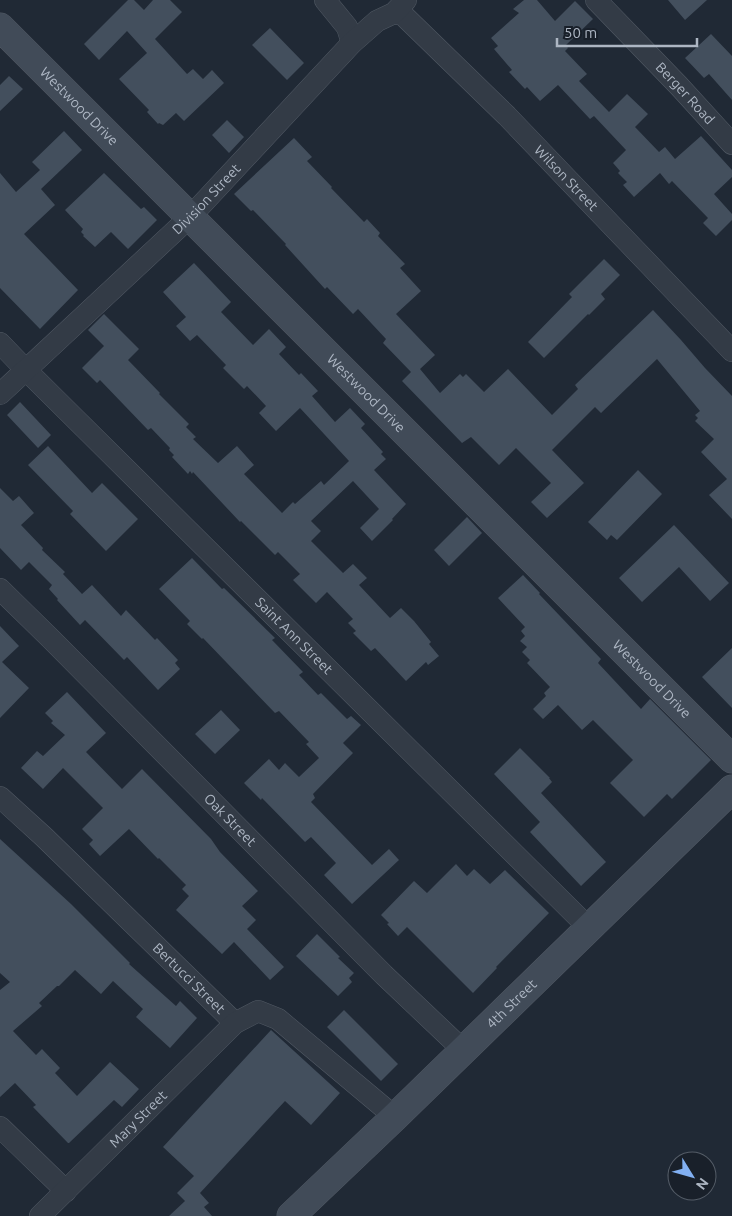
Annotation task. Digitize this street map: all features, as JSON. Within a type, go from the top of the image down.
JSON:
[{"type":"street","points":[[325,0],[347,27],[352,43]]},
{"type":"street","name":"Berger Road","points":[[596,0],[732,144]]},
{"type":"street","name":"Division Street","points":[[0,394],[190,217],[352,43],[377,21],[400,6]]},
{"type":"street","name":"Wilson Street","points":[[400,6],[403,15],[507,116],[732,351]]},
{"type":"street","name":"Westwood Drive","points":[[0,26],[732,759]]},
{"type":"street","name":"Saint Ann Street","points":[[0,343],[589,928]]},
{"type":"street","name":"Oak Street","points":[[0,589],[384,975],[463,1050]]},
{"type":"street","name":"4th Street","points":[[291,1216],[732,789]]},
{"type":"street","name":"Bertucci Street","points":[[0,797],[44,837],[235,1022],[258,1011],[278,1019],[395,1117]]},
{"type":"street","name":"Mary Street","points":[[40,1216],[235,1022]]},
{"type":"street","points":[[0,1127],[66,1191]]},
{"type":"building","points":[[128,0],[134,0],[144,10],[153,0],[170,0],[182,12],[155,39],[187,74],[193,69],[203,79],[212,70],[224,83],[184,121],[176,113],[163,125],[158,124],[147,112],[149,110],[119,79],[147,53],[127,31],[99,60],[84,44]]},
{"type":"building","points":[[524,0],[537,0],[555,21],[575,1],[593,19],[566,45],[568,48],[565,51],[587,74],[579,81],[609,112],[627,94],[648,114],[635,127],[659,152],[665,147],[675,159],[701,136],[732,170],[732,177],[714,194],[732,214],[732,220],[716,236],[703,223],[708,218],[672,181],[669,184],[660,173],[634,197],[623,185],[627,182],[618,173],[620,171],[613,163],[626,150],[594,116],[590,119],[558,85],[540,101],[509,72],[512,70],[494,49],[498,46],[491,38],[519,13],[513,9]]},
{"type":"building","points":[[668,0],[707,0],[685,20]]},
{"type":"building","points":[[270,28],[304,63],[287,80],[252,45]]},
{"type":"building","points":[[711,34],[732,56],[732,100],[709,74],[704,78],[685,58]]},
{"type":"building","points":[[9,76],[23,89],[0,111],[0,85]]},
{"type":"building","points":[[227,120],[244,137],[229,153],[212,135]]},
{"type":"building","points":[[64,131],[82,150],[41,189],[55,205],[24,234],[78,290],[40,329],[0,288],[0,173],[16,192],[40,170],[32,162]]},
{"type":"building","points":[[294,138],[312,157],[307,161],[331,188],[364,222],[367,219],[380,233],[378,236],[405,264],[400,268],[421,291],[396,314],[435,355],[420,369],[440,393],[460,374],[463,377],[466,374],[484,392],[508,369],[552,415],[578,389],[575,385],[653,310],[732,396],[732,519],[709,495],[727,479],[701,452],[714,439],[695,421],[698,418],[695,415],[700,411],[657,359],[601,413],[595,407],[552,450],[584,483],[547,518],[531,502],[551,483],[516,448],[499,465],[471,437],[462,443],[402,381],[411,372],[383,343],[386,339],[358,309],[353,314],[327,287],[325,289],[286,244],[253,210],[251,211],[234,194]]},
{"type":"building","points":[[104,173],[141,209],[144,207],[157,220],[128,249],[111,232],[95,247],[83,236],[81,232],[83,229],[65,210]]},
{"type":"building","points":[[604,259],[620,275],[601,294],[605,299],[544,358],[528,342],[572,297],[569,294]]},
{"type":"building","points":[[194,263],[231,302],[221,312],[253,345],[269,329],[286,347],[279,354],[318,391],[312,396],[335,422],[350,408],[365,424],[361,428],[383,452],[381,454],[386,459],[374,470],[406,504],[372,541],[360,528],[379,509],[353,481],[311,521],[321,531],[311,541],[343,573],[353,564],[367,578],[359,585],[390,618],[401,608],[431,642],[429,644],[439,656],[428,665],[426,662],[406,681],[375,648],[371,651],[353,633],[356,631],[348,623],[353,619],[327,592],[316,603],[293,580],[300,574],[278,552],[275,555],[240,522],[193,472],[192,474],[190,471],[188,474],[172,457],[174,455],[169,450],[170,448],[151,428],[148,430],[100,380],[97,383],[82,368],[104,346],[88,330],[104,314],[139,349],[128,360],[189,424],[186,427],[196,437],[193,439],[218,463],[237,446],[254,465],[244,474],[282,513],[293,502],[295,504],[321,481],[324,485],[349,461],[300,408],[276,431],[259,413],[266,406],[247,386],[244,389],[223,368],[226,365],[197,335],[190,341],[176,326],[186,317],[163,292]]},
{"type":"building","points":[[20,402],[51,435],[38,448],[7,415]]},
{"type":"building","points":[[48,446],[92,493],[102,483],[138,519],[106,551],[70,514],[73,511],[28,465]]},
{"type":"building","points":[[638,470],[662,494],[617,540],[611,535],[607,540],[588,522]]},
{"type":"building","points":[[0,488],[13,501],[19,496],[34,513],[21,525],[43,548],[42,550],[65,572],[63,574],[82,594],[92,585],[121,616],[126,610],[155,640],[157,638],[178,660],[175,663],[180,669],[158,690],[127,657],[124,660],[85,620],[80,625],[49,589],[52,585],[29,562],[21,570],[0,548]]},
{"type":"building","points":[[467,517],[482,533],[449,566],[434,550]]},
{"type":"building","points":[[674,525],[729,583],[710,601],[679,567],[642,602],[619,578]]},
{"type":"building","points":[[192,558],[222,589],[224,588],[275,638],[272,640],[303,672],[299,675],[318,695],[321,693],[347,719],[351,716],[361,725],[343,743],[353,753],[313,794],[315,798],[311,802],[372,865],[389,849],[399,860],[352,904],[324,875],[336,863],[311,837],[305,842],[262,798],[261,800],[244,783],[269,759],[279,770],[285,763],[299,777],[319,758],[306,744],[309,742],[279,711],[275,713],[203,638],[187,624],[190,621],[159,589]]},
{"type":"building","points":[[523,575],[601,659],[598,663],[641,709],[650,699],[711,760],[672,799],[667,794],[644,817],[610,783],[633,760],[593,720],[582,730],[558,705],[543,719],[533,709],[546,696],[544,693],[550,687],[527,663],[530,660],[522,652],[527,647],[520,641],[525,636],[521,631],[525,627],[498,598]]},
{"type":"building","points":[[0,626],[19,646],[2,662],[29,688],[0,718]]},
{"type":"building","points":[[732,648],[732,708],[702,677]]},
{"type":"building","points":[[67,692],[106,733],[86,752],[122,789],[142,769],[211,839],[220,852],[258,891],[242,906],[256,920],[247,929],[284,967],[270,980],[234,942],[222,954],[176,910],[189,896],[182,889],[186,885],[129,829],[100,856],[89,844],[93,840],[82,829],[103,808],[63,768],[43,789],[21,768],[37,751],[43,756],[65,735],[51,723],[53,721],[45,713]]},
{"type":"building","points":[[221,710],[240,730],[215,754],[195,734]]},
{"type":"building","points":[[520,748],[552,782],[541,793],[606,862],[581,886],[530,832],[540,822],[494,774]]},
{"type":"building","points":[[0,839],[71,904],[129,964],[176,1006],[180,1001],[197,1018],[170,1048],[136,1017],[143,1009],[113,981],[101,994],[75,970],[39,1003],[42,1006],[13,1031],[36,1055],[42,1049],[60,1068],[55,1073],[77,1096],[110,1062],[139,1089],[122,1107],[114,1100],[69,1143],[33,1107],[36,1105],[15,1083],[0,1097],[0,990],[10,982],[0,973]]},
{"type":"building","points":[[456,864],[467,876],[474,869],[490,884],[505,870],[549,913],[473,993],[407,927],[398,936],[381,915],[414,881],[427,893]]},
{"type":"building","points":[[317,934],[354,973],[349,978],[352,982],[338,996],[296,956]]},
{"type":"building","points":[[344,1010],[398,1064],[381,1081],[327,1027]]},
{"type":"building","points":[[271,1030],[340,1093],[311,1125],[285,1101],[200,1193],[209,1203],[204,1207],[212,1216],[169,1216],[185,1201],[177,1193],[194,1176],[163,1147]]}]
